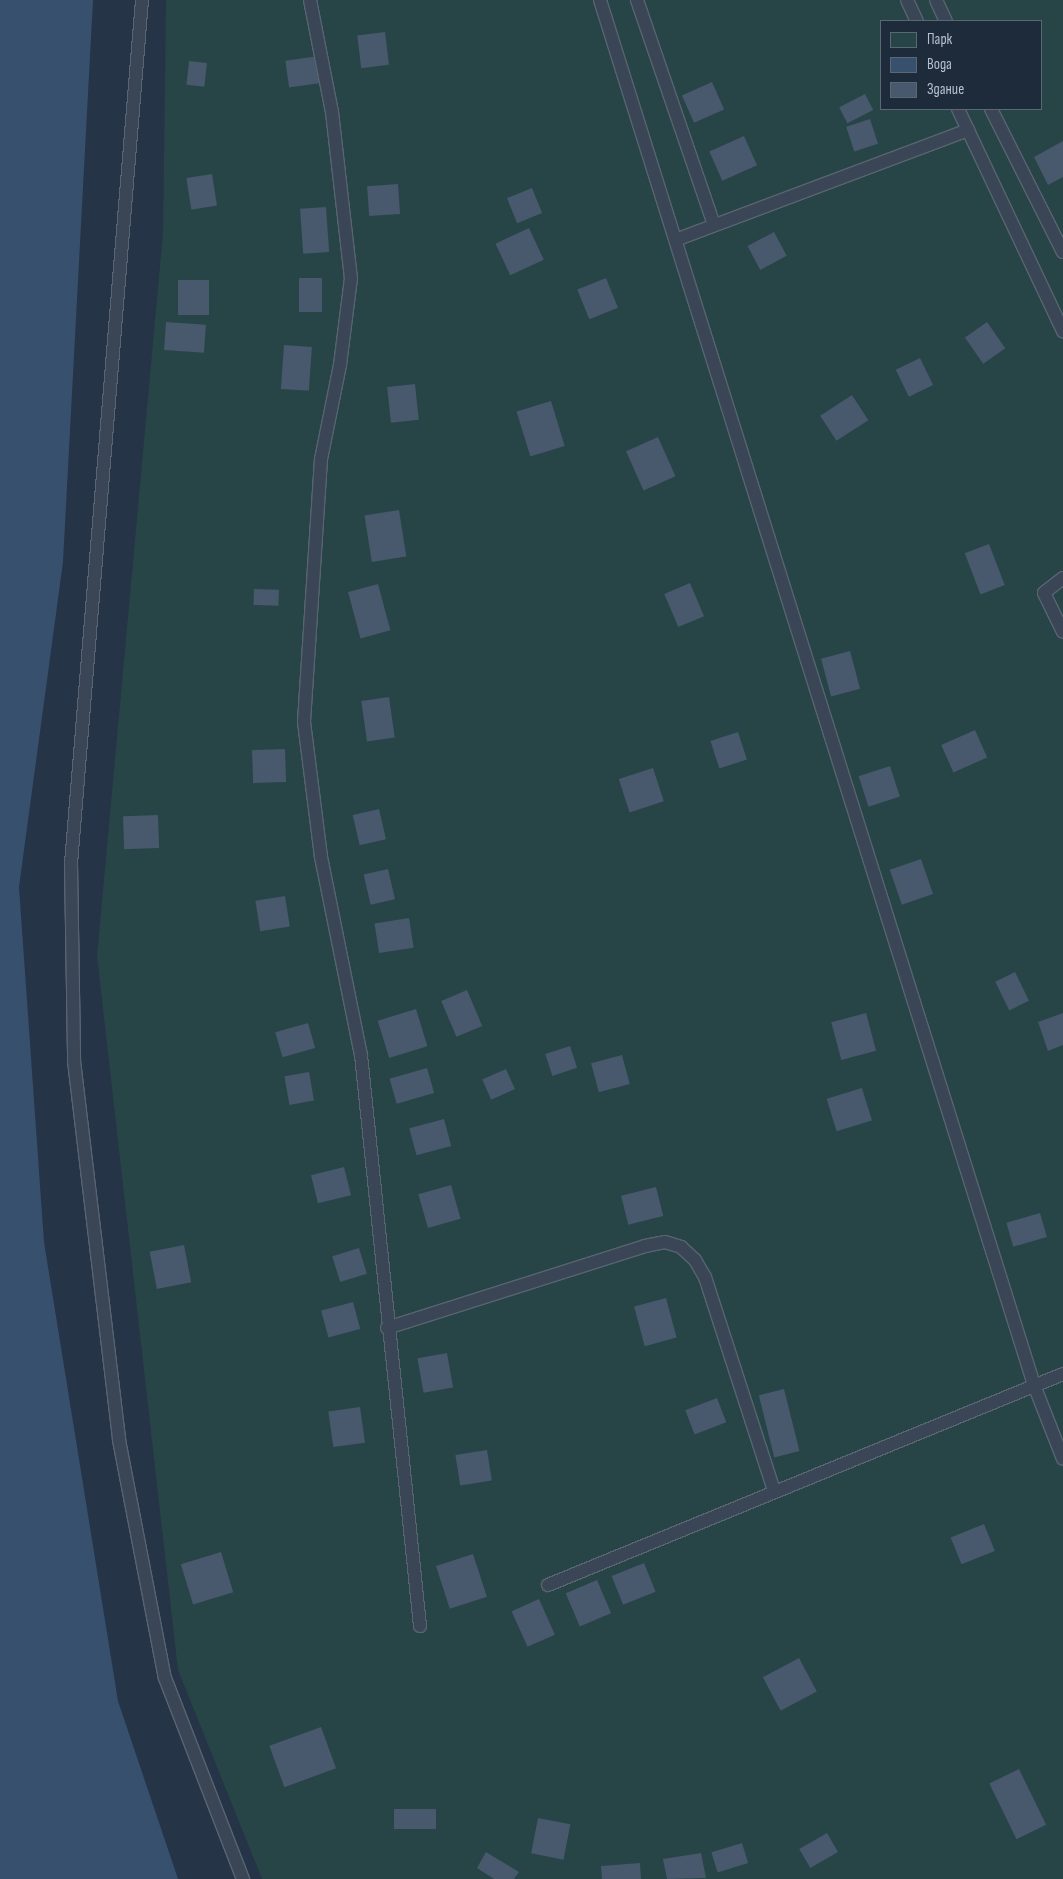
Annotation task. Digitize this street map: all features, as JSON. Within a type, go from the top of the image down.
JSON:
[{"type":"lane","points":[[142,0],[71,863],[74,1061],[119,1440],[165,1678],[243,1879]]},
{"type":"lane","points":[[310,0],[332,112],[352,278],[340,365],[320,459],[304,722],[320,857],[361,1055],[387,1328],[420,1626]]},
{"type":"lane","points":[[600,0],[678,239],[1034,1385],[1063,1459]]},
{"type":"lane","points":[[637,0],[714,226]]},
{"type":"lane","points":[[907,0],[917,20]]},
{"type":"lane","points":[[936,0],[946,20]]},
{"type":"lane","points":[[958,110],[1063,330]]},
{"type":"lane","points":[[991,110],[1063,252]]},
{"type":"lane","points":[[678,239],[968,130]]},
{"type":"lane","points":[[1063,578],[1044,593],[1063,632]]},
{"type":"lane","points":[[387,1328],[645,1246],[665,1242],[680,1247],[696,1260],[705,1277],[774,1490]]},
{"type":"lane","points":[[548,1585],[774,1490],[1063,1374]]},
{"type":"green space","points":[[166,0],[1063,0],[1063,1879],[262,1879],[178,1670],[97,956],[163,233]]},
{"type":"water","points":[[0,0],[93,0],[63,562],[19,887],[44,1242],[118,1701],[178,1879],[0,1879]]},
{"type":"building","points":[[385,32],[389,65],[361,68],[357,35]]},
{"type":"building","points":[[319,56],[323,83],[289,87],[285,61]]},
{"type":"building","points":[[189,61],[207,63],[204,87],[186,85]]},
{"type":"building","points":[[712,82],[724,109],[694,123],[682,95]]},
{"type":"building","points":[[865,94],[873,110],[847,123],[839,107]]},
{"type":"building","points":[[870,119],[878,144],[854,151],[846,127]]},
{"type":"building","points":[[744,136],[757,165],[722,181],[709,151]]},
{"type":"building","points":[[1063,141],[1063,177],[1048,185],[1034,157]]},
{"type":"building","points":[[212,174],[217,206],[191,210],[186,178]]},
{"type":"building","points":[[398,184],[400,214],[369,216],[367,186]]},
{"type":"building","points":[[532,188],[542,213],[517,223],[507,198]]},
{"type":"building","points":[[326,207],[329,252],[303,254],[300,209]]},
{"type":"building","points":[[529,228],[544,260],[510,275],[495,244]]},
{"type":"building","points":[[774,232],[787,256],[760,270],[748,246]]},
{"type":"building","points":[[299,278],[322,278],[322,312],[299,312]]},
{"type":"building","points":[[606,278],[618,308],[589,319],[577,290]]},
{"type":"building","points":[[178,280],[209,280],[209,315],[178,315]]},
{"type":"building","points":[[166,322],[206,325],[204,353],[164,350]]},
{"type":"building","points":[[987,322],[1005,348],[983,364],[965,337]]},
{"type":"building","points":[[284,345],[312,347],[309,391],[281,389]]},
{"type":"building","points":[[920,358],[933,385],[909,397],[896,370]]},
{"type":"building","points":[[415,384],[419,420],[391,423],[387,387]]},
{"type":"building","points":[[852,395],[868,420],[836,441],[820,416]]},
{"type":"building","points":[[551,401],[565,446],[530,456],[517,412]]},
{"type":"building","points":[[658,437],[675,476],[644,491],[626,451]]},
{"type":"building","points":[[399,510],[406,556],[372,562],[364,515]]},
{"type":"building","points":[[989,544],[1005,585],[980,594],[965,553]]},
{"type":"building","points":[[690,583],[704,616],[678,627],[664,594]]},
{"type":"building","points":[[378,584],[390,630],[360,638],[348,592]]},
{"type":"building","points":[[254,589],[279,590],[278,606],[253,605]]},
{"type":"building","points":[[850,651],[860,689],[831,696],[821,659]]},
{"type":"building","points":[[389,697],[395,738],[367,741],[361,701]]},
{"type":"building","points":[[975,730],[987,757],[953,772],[941,745]]},
{"type":"building","points":[[738,732],[747,760],[719,769],[710,741]]},
{"type":"building","points":[[285,749],[286,782],[253,783],[252,750]]},
{"type":"building","points":[[890,766],[900,796],[869,807],[859,776]]},
{"type":"building","points":[[653,768],[664,801],[630,812],[619,779]]},
{"type":"building","points":[[379,809],[386,839],[360,845],[353,815]]},
{"type":"building","points":[[158,815],[159,848],[124,849],[123,816]]},
{"type":"building","points":[[921,859],[933,894],[902,905],[890,870]]},
{"type":"building","points":[[388,869],[395,899],[371,905],[364,875]]},
{"type":"building","points":[[285,896],[290,927],[260,931],[255,901]]},
{"type":"building","points":[[409,918],[414,948],[379,953],[374,923]]},
{"type":"building","points":[[1015,972],[1029,1001],[1009,1010],[995,982]]},
{"type":"building","points":[[467,990],[482,1026],[456,1037],[441,1001]]},
{"type":"building","points":[[416,1009],[427,1046],[389,1058],[378,1021]]},
{"type":"building","points":[[866,1013],[876,1051],[841,1060],[831,1022]]},
{"type":"building","points":[[1063,1013],[1063,1045],[1048,1051],[1038,1022]]},
{"type":"building","points":[[308,1023],[315,1048],[282,1057],[275,1032]]},
{"type":"building","points":[[570,1046],[577,1068],[552,1076],[545,1054]]},
{"type":"building","points":[[622,1055],[630,1084],[599,1092],[591,1063]]},
{"type":"building","points":[[427,1068],[434,1093],[397,1104],[390,1079]]},
{"type":"building","points":[[506,1069],[515,1089],[491,1100],[482,1080]]},
{"type":"building","points":[[309,1072],[314,1101],[289,1105],[284,1076]]},
{"type":"building","points":[[862,1088],[872,1121],[837,1131],[827,1099]]},
{"type":"building","points":[[444,1119],[451,1146],[416,1155],[409,1128]]},
{"type":"building","points":[[344,1167],[351,1195],[318,1203],[311,1175]]},
{"type":"building","points":[[451,1185],[461,1219],[428,1228],[418,1194]]},
{"type":"building","points":[[656,1187],[663,1216],[628,1225],[621,1196]]},
{"type":"building","points":[[1040,1213],[1047,1237],[1013,1247],[1006,1223]]},
{"type":"building","points":[[184,1245],[191,1282],[157,1289],[150,1252]]},
{"type":"building","points":[[359,1248],[367,1274],[340,1282],[332,1256]]},
{"type":"building","points":[[666,1298],[677,1338],[645,1346],[634,1307]]},
{"type":"building","points":[[353,1302],[360,1329],[328,1338],[321,1311]]},
{"type":"building","points":[[447,1353],[453,1387],[424,1393],[417,1358]]},
{"type":"building","points":[[784,1389],[799,1451],[774,1457],[759,1395]]},
{"type":"building","points":[[717,1398],[726,1422],[695,1434],[685,1410]]},
{"type":"building","points":[[360,1407],[365,1443],[333,1447],[328,1411]]},
{"type":"building","points":[[487,1450],[492,1481],[460,1486],[455,1455]]},
{"type":"building","points":[[984,1524],[995,1551],[961,1564],[951,1537]]},
{"type":"building","points":[[221,1552],[233,1592],[193,1604],[181,1564]]},
{"type":"building","points":[[473,1554],[487,1597],[450,1609],[436,1566]]},
{"type":"building","points":[[644,1563],[656,1592],[623,1605],[612,1576]]},
{"type":"building","points":[[597,1580],[611,1613],[580,1626],[566,1593]]},
{"type":"building","points":[[539,1599],[555,1635],[527,1647],[512,1611]]},
{"type":"building","points":[[799,1658],[817,1692],[781,1711],[763,1677]]},
{"type":"building","points":[[321,1727],[336,1768],[284,1787],[269,1746]]},
{"type":"building","points":[[1019,1769],[1046,1825],[1017,1839],[989,1783]]},
{"type":"building","points":[[394,1809],[436,1809],[436,1829],[394,1829]]},
{"type":"building","points":[[538,1818],[570,1824],[564,1860],[531,1853]]},
{"type":"building","points":[[827,1833],[838,1852],[810,1868],[799,1849]]},
{"type":"building","points":[[742,1843],[748,1863],[718,1872],[711,1852]]},
{"type":"building","points":[[486,1852],[519,1872],[514,1879],[494,1879],[477,1868]]},
{"type":"building","points":[[701,1853],[706,1878],[667,1879],[663,1859]]},
{"type":"building","points":[[640,1863],[641,1879],[602,1879],[601,1866]]}]
